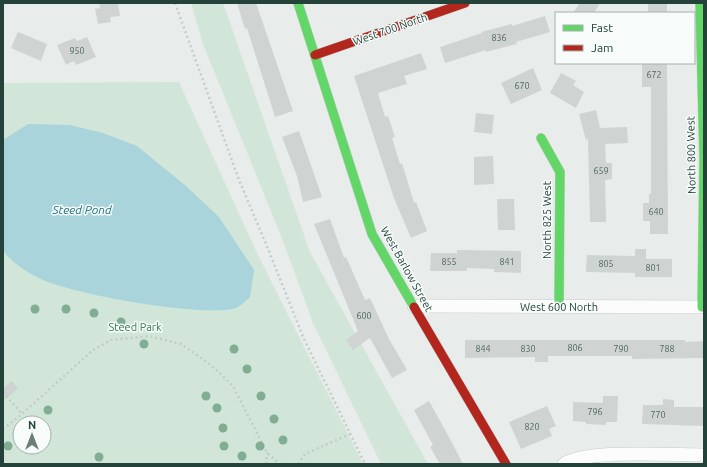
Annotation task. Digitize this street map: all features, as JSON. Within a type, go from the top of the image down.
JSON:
[{"type":"street","name":"West Barlow Street","points":[[298,3],[372,234],[506,464]]},
{"type":"street","name":"West 700 North","points":[[315,55],[465,3]]},
{"type":"street","name":"North 800 West","points":[[701,10],[704,159],[703,307]]},
{"type":"street","name":"North 825 West","points":[[541,138],[560,172],[559,307]]},
{"type":"street","name":"West 600 North","points":[[414,306],[703,307]]},
{"type":"street","points":[[564,464],[569,461],[593,455],[704,456]]},
{"type":"path","points":[[176,3],[239,180],[304,339],[364,464]]},
{"type":"path","points":[[3,429],[22,414],[93,350],[111,340],[149,336],[181,344],[211,365],[233,386],[267,453],[280,464]]},
{"type":"path","points":[[3,393],[22,414]]},
{"type":"path","points":[[298,464],[305,454],[350,434]]},
{"type":"path","points":[[266,464],[267,453]]},
{"type":"green space","points":[[191,3],[223,3],[310,252],[428,464],[381,464],[313,323],[281,236],[203,44]]},
{"type":"green space","name":"Steed Park","points":[[179,82],[256,251],[363,464],[3,464],[3,83]]},
{"type":"water","name":"Steed Pond","points":[[28,124],[70,125],[103,133],[137,146],[186,186],[219,217],[254,270],[250,297],[236,308],[220,310],[197,310],[138,303],[57,285],[36,277],[15,263],[3,250],[3,140]]},
{"type":"building","points":[[99,3],[118,3],[120,16],[110,17],[111,22],[98,24],[95,9],[100,8]]},
{"type":"building","points":[[237,3],[256,3],[293,111],[275,117],[247,28],[245,29]]},
{"type":"building","points":[[580,3],[600,3],[595,12],[574,12]]},
{"type":"building","points":[[648,3],[667,3],[667,12],[648,12]]},
{"type":"building","points":[[545,16],[550,32],[516,42],[517,44],[486,52],[486,50],[445,63],[440,47],[482,33],[481,32],[512,24],[512,26]]},
{"type":"building","points":[[18,32],[47,44],[41,61],[11,48]]},
{"type":"building","points":[[87,37],[96,57],[76,65],[74,61],[66,65],[57,45],[75,38],[77,41]]},
{"type":"building","points":[[421,53],[427,69],[404,76],[407,84],[378,93],[385,117],[388,116],[395,137],[392,138],[400,164],[402,163],[414,203],[416,202],[427,231],[411,238],[394,198],[354,76]]},
{"type":"building","points":[[642,64],[667,64],[668,234],[650,234],[650,221],[643,221],[643,203],[649,203],[649,194],[651,194],[651,87],[642,87]]},
{"type":"building","points":[[533,68],[542,90],[511,104],[501,83]]},
{"type":"building","points":[[561,73],[576,81],[573,85],[584,92],[576,108],[550,93]]},
{"type":"building","points":[[596,110],[600,128],[627,127],[628,143],[605,144],[606,163],[612,163],[612,179],[605,180],[606,222],[590,222],[588,139],[586,140],[579,114]]},
{"type":"building","points":[[476,113],[494,115],[492,134],[474,132]]},
{"type":"building","points":[[299,131],[322,197],[303,202],[297,176],[282,137]]},
{"type":"building","points":[[493,156],[494,184],[474,185],[474,157]]},
{"type":"building","points":[[497,199],[514,199],[515,230],[498,230]]},
{"type":"building","points":[[330,219],[344,258],[346,257],[365,300],[370,298],[389,339],[407,370],[392,378],[370,338],[353,350],[346,340],[358,331],[314,224]]},
{"type":"building","points":[[635,249],[646,249],[646,259],[672,259],[672,277],[635,277],[635,273],[586,272],[587,255],[635,256]]},
{"type":"building","points":[[457,250],[521,251],[521,273],[494,272],[494,269],[467,268],[467,271],[430,271],[431,253],[457,253]]},
{"type":"building","points":[[465,340],[704,341],[704,358],[632,359],[632,356],[548,356],[548,362],[535,362],[535,357],[465,358]]},
{"type":"building","points":[[12,381],[18,389],[3,401],[3,388]]},
{"type":"building","points":[[603,396],[618,396],[617,422],[606,422],[606,425],[586,424],[586,422],[573,421],[573,402],[603,403]]},
{"type":"building","points":[[663,399],[674,400],[674,407],[704,407],[704,426],[642,424],[643,405],[663,405]]},
{"type":"building","points":[[429,401],[463,464],[440,464],[430,447],[433,445],[414,410]]},
{"type":"building","points":[[547,406],[556,426],[549,429],[552,436],[521,449],[509,422]]},
{"type":"traffic: fast","points":[[298,3],[372,234],[414,307]]},
{"type":"traffic: fast","points":[[700,3],[704,159],[702,307]]},
{"type":"traffic: fast","points":[[541,138],[560,172],[559,307]]},
{"type":"traffic: jam","points":[[315,55],[465,3]]},
{"type":"traffic: jam","points":[[414,307],[506,464]]}]
